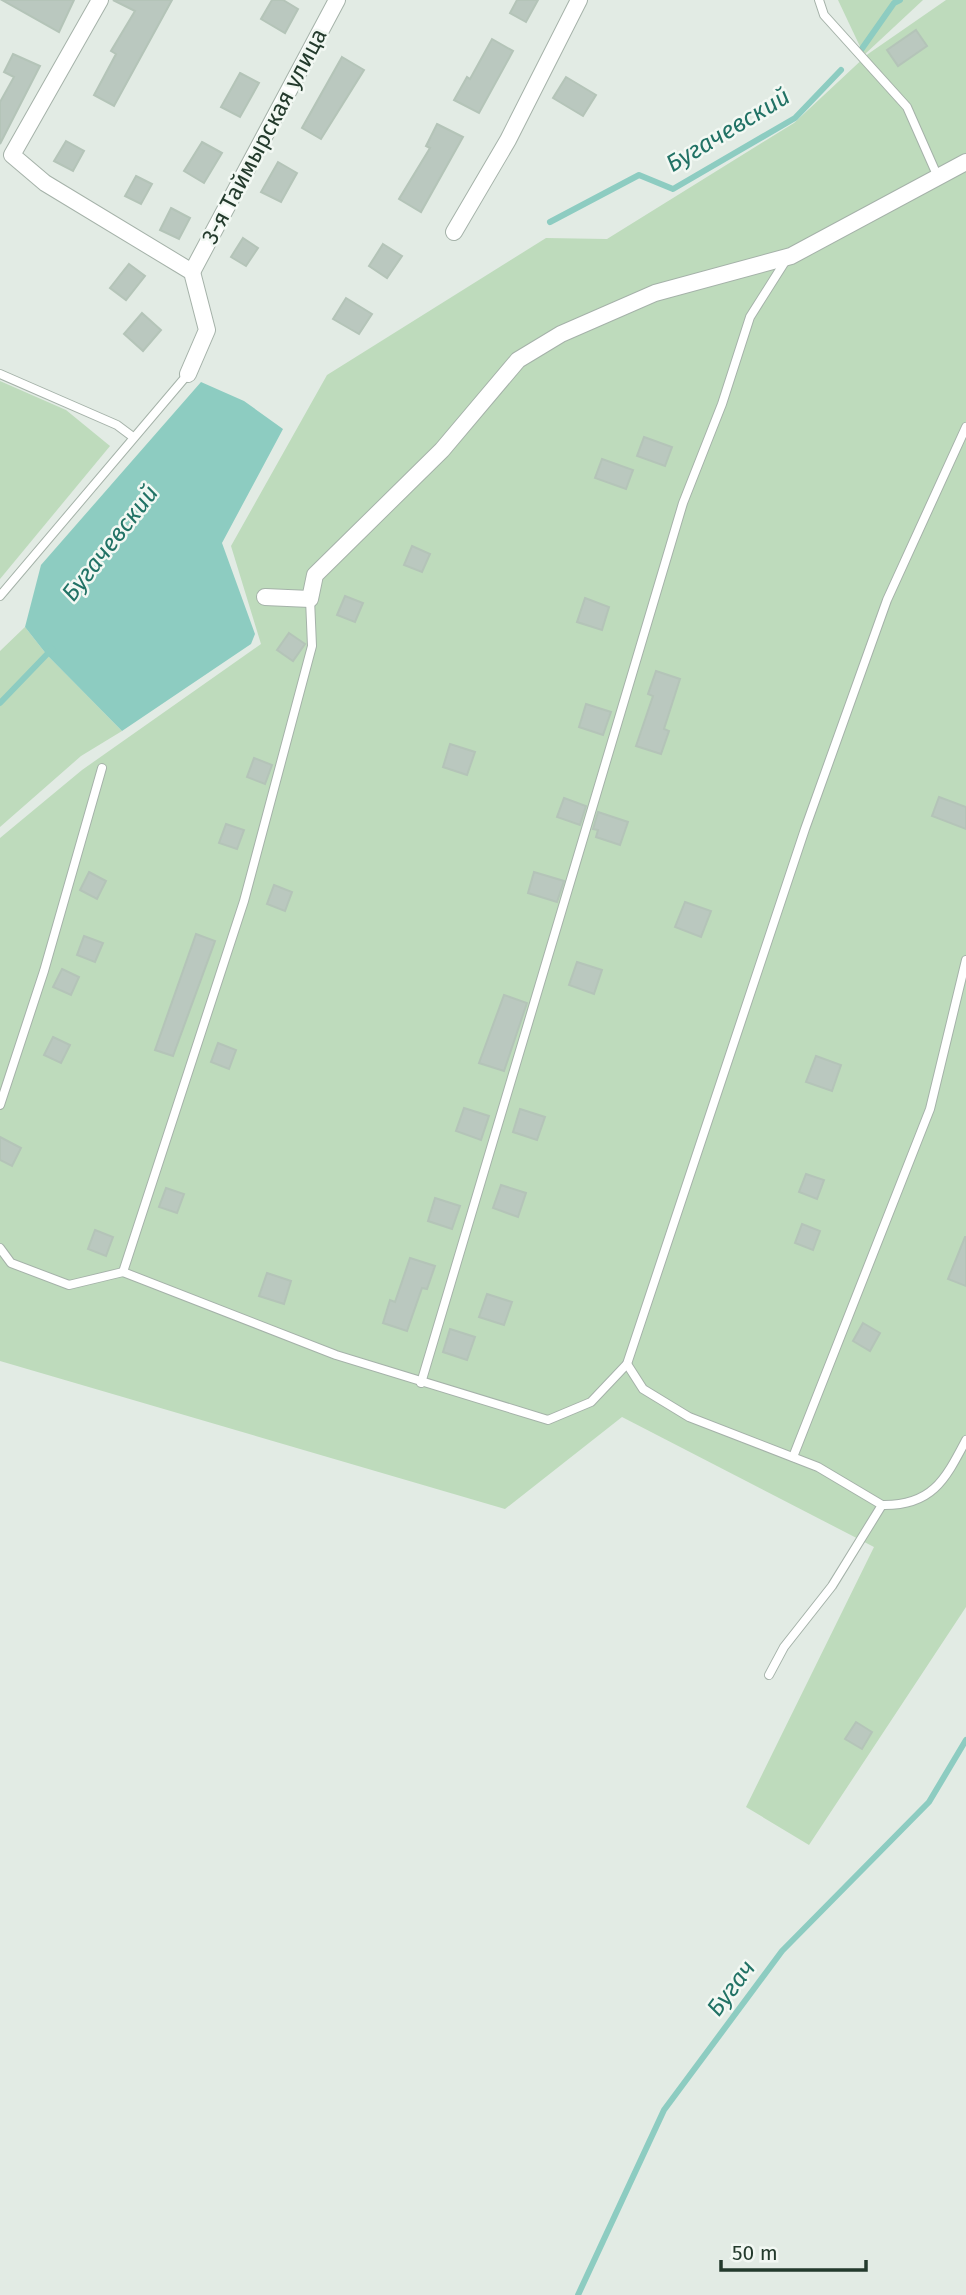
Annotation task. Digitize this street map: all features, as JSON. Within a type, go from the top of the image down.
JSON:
[{"type":"street","points":[[100,0],[6,154],[45,183],[192,272],[207,330],[188,374]]},
{"type":"street","name":"3-я Таймырская улица","points":[[192,272],[337,0]]},
{"type":"street","points":[[454,232],[508,140],[579,0]]},
{"type":"street","points":[[265,597],[310,599],[315,575],[442,450],[518,360],[561,334],[655,293],[788,257],[937,175],[966,162]]},
{"type":"lane","points":[[819,0],[824,15],[906,107],[937,175]]},
{"type":"lane","points":[[421,1383],[683,503],[722,404],[750,317],[788,257]]},
{"type":"lane","points":[[0,374],[117,425],[133,437]]},
{"type":"lane","points":[[0,596],[188,374]]},
{"type":"lane","points":[[0,1248],[11,1263],[69,1285],[123,1272],[336,1354],[421,1383],[548,1420],[591,1402],[627,1364],[805,829],[887,600],[966,427]]},
{"type":"lane","points":[[0,582],[9,586]]},
{"type":"lane","points":[[123,1272],[244,901],[312,646],[310,599]]},
{"type":"lane","points":[[0,1105],[44,971],[102,768]]},
{"type":"lane","points":[[793,1457],[930,1109],[966,960]]},
{"type":"lane","points":[[627,1364],[643,1389],[690,1417],[818,1467],[882,1506],[904,1506],[934,1491],[947,1476],[966,1440]]},
{"type":"lane","points":[[769,1675],[785,1647],[832,1586],[882,1506]]},
{"type":"green space","points":[[838,0],[923,0],[864,55]]},
{"type":"green space","points":[[946,0],[966,0],[966,1607],[809,1845],[746,1807],[874,1547],[622,1417],[505,1509],[0,1361],[0,838],[82,770],[261,644],[231,546],[327,375],[546,238],[607,239],[794,123],[868,54]]},
{"type":"green space","points":[[0,381],[66,410],[110,446],[0,579]]},
{"type":"green space","points":[[25,627],[47,655],[122,731],[81,756],[0,827],[0,651]]},
{"type":"water","points":[[201,382],[244,401],[283,429],[222,543],[255,634],[251,644],[122,731],[47,655],[25,627],[41,565]]},
{"type":"building","points":[[2,0],[74,0],[59,32]]},
{"type":"building","points":[[113,0],[172,0],[114,106],[94,95],[116,54],[111,51],[135,11]]},
{"type":"building","points":[[272,0],[283,0],[298,9],[285,33],[261,19]]},
{"type":"building","points":[[517,0],[538,0],[526,22],[510,13]]},
{"type":"building","points":[[916,30],[927,46],[898,66],[887,50]]},
{"type":"building","points":[[492,39],[513,51],[479,113],[454,100],[467,77],[470,79]]},
{"type":"building","points":[[13,54],[40,66],[0,144],[0,102],[14,77],[4,72]]},
{"type":"building","points":[[342,57],[364,70],[321,139],[302,128]]},
{"type":"building","points":[[240,73],[259,83],[240,117],[221,107]]},
{"type":"building","points":[[566,77],[596,95],[583,116],[553,98]]},
{"type":"building","points":[[437,124],[463,137],[421,212],[399,199],[430,148],[426,146]]},
{"type":"building","points":[[66,141],[84,151],[73,171],[54,161]]},
{"type":"building","points":[[202,142],[222,153],[204,183],[184,171]]},
{"type":"building","points":[[278,162],[297,173],[281,202],[261,192]]},
{"type":"building","points":[[136,176],[152,184],[141,204],[125,196]]},
{"type":"building","points":[[171,208],[190,218],[179,239],[160,230]]},
{"type":"building","points":[[243,238],[258,248],[246,266],[231,257]]},
{"type":"building","points":[[383,244],[402,256],[387,278],[369,266]]},
{"type":"building","points":[[129,264],[145,276],[126,300],[110,288]]},
{"type":"building","points":[[346,298],[372,314],[359,334],[333,319]]},
{"type":"building","points":[[142,313],[161,330],[143,351],[124,334]]},
{"type":"building","points":[[644,437],[672,447],[665,466],[637,456]]},
{"type":"building","points":[[602,459],[633,470],[626,489],[595,478]]},
{"type":"building","points":[[412,546],[430,554],[422,572],[404,565]]},
{"type":"building","points":[[345,596],[363,603],[355,622],[337,615]]},
{"type":"building","points":[[585,598],[609,607],[602,630],[577,622]]},
{"type":"building","points":[[289,633],[305,644],[293,661],[277,650]]},
{"type":"building","points":[[656,671],[680,679],[664,729],[669,731],[661,754],[636,746],[653,696],[648,694]]},
{"type":"building","points":[[586,704],[611,712],[603,735],[579,727]]},
{"type":"building","points":[[450,744],[475,752],[467,775],[443,767]]},
{"type":"building","points":[[254,758],[272,765],[265,784],[247,777]]},
{"type":"building","points":[[939,797],[966,807],[966,829],[932,816]]},
{"type":"building","points":[[564,798],[586,806],[580,825],[557,817]]},
{"type":"building","points":[[598,812],[628,822],[620,845],[596,837],[598,830],[593,829]]},
{"type":"building","points":[[226,824],[244,830],[237,849],[219,843]]},
{"type":"building","points":[[89,872],[106,881],[97,899],[80,890]]},
{"type":"building","points":[[534,872],[564,881],[557,902],[528,893]]},
{"type":"building","points":[[274,885],[292,892],[285,911],[267,904]]},
{"type":"building","points":[[685,902],[711,911],[701,937],[675,927]]},
{"type":"building","points":[[196,934],[215,941],[173,1056],[155,1050]]},
{"type":"building","points":[[84,936],[103,943],[95,962],[77,955]]},
{"type":"building","points":[[577,962],[602,970],[594,994],[569,985]]},
{"type":"building","points":[[62,969],[79,977],[71,995],[53,987]]},
{"type":"building","points":[[504,995],[527,1003],[504,1071],[479,1063]]},
{"type":"building","points":[[53,1037],[70,1045],[61,1063],[44,1055]]},
{"type":"building","points":[[218,1043],[236,1050],[229,1069],[211,1062]]},
{"type":"building","points":[[816,1056],[841,1065],[832,1091],[806,1082]]},
{"type":"building","points":[[464,1108],[489,1116],[481,1140],[456,1131]]},
{"type":"building","points":[[520,1109],[545,1117],[537,1140],[513,1132]]},
{"type":"building","points":[[0,1137],[21,1148],[12,1166],[0,1160]]},
{"type":"building","points":[[806,1174],[824,1180],[817,1199],[799,1192]]},
{"type":"building","points":[[501,1185],[526,1193],[518,1217],[493,1208]]},
{"type":"building","points":[[166,1188],[184,1194],[177,1213],[159,1207]]},
{"type":"building","points":[[435,1198],[460,1206],[452,1229],[428,1221]]},
{"type":"building","points":[[802,1224],[820,1231],[813,1250],[795,1243]]},
{"type":"building","points":[[95,1230],[113,1237],[106,1256],[88,1249]]},
{"type":"building","points":[[966,1237],[966,1286],[948,1279]]},
{"type":"building","points":[[410,1258],[435,1266],[427,1289],[422,1288],[407,1331],[383,1323],[390,1300],[395,1302]]},
{"type":"building","points":[[267,1273],[291,1281],[284,1304],[259,1296]]},
{"type":"building","points":[[487,1294],[512,1302],[504,1325],[479,1317]]},
{"type":"building","points":[[863,1323],[880,1333],[870,1351],[853,1341]]},
{"type":"building","points":[[450,1329],[475,1337],[467,1360],[443,1352]]},
{"type":"building","points":[[856,1722],[872,1732],[862,1749],[845,1739]]},
{"type":"waterway","name":"Бугачевский","points":[[861,50],[894,3],[900,0]]},
{"type":"waterway","name":"Бугачевский","points":[[550,222],[639,175],[673,189],[795,118],[841,70]]},
{"type":"waterway","name":"Бугачевский","points":[[0,703],[52,649]]},
{"type":"waterway","name":"Бугач","points":[[578,2295],[664,2110],[782,1951],[929,1802],[966,1740]]}]
